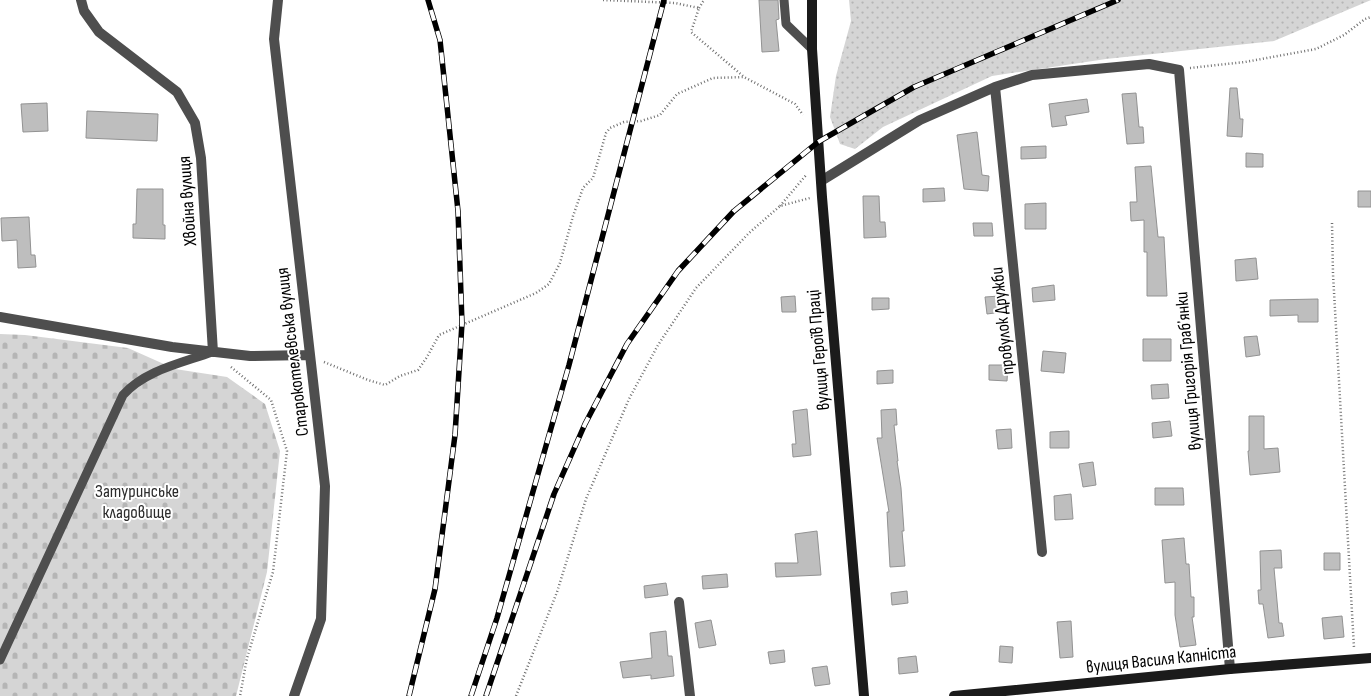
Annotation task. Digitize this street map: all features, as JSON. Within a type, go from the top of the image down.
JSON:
[{"type":"main road","name":"вулиця Героїв Праці","points":[[812,0],[812,49],[822,197],[864,696]]},
{"type":"main road","name":"вулиця Василя Капніста","points":[[954,696],[1230,669],[1371,658]]},
{"type":"street","name":"Хвойна вулиця","points":[[81,0],[84,11],[99,32],[177,92],[195,123],[201,158],[213,352]]},
{"type":"street","name":"Старокотелевська вулиця","points":[[278,0],[274,39],[308,355],[325,486],[321,619],[294,696]]},
{"type":"street","points":[[821,181],[920,120],[996,87],[1032,75],[1149,64],[1179,70]]},
{"type":"street","name":"вулиця Григорія Грабʼянки","points":[[1179,70],[1230,669]]},
{"type":"street","name":"провулок Дружби","points":[[996,87],[1042,552]]},
{"type":"street","points":[[0,317],[172,347],[250,356],[308,355]]},
{"type":"street","points":[[679,602],[690,696]]},
{"type":"lane","points":[[784,0],[786,24],[812,49]]},
{"type":"lane","points":[[0,660],[123,394],[132,384],[143,377],[213,352]]},
{"type":"path","points":[[603,0],[675,3],[699,8]]},
{"type":"path","points":[[704,0],[699,8],[691,32],[744,77],[795,104],[804,116]]},
{"type":"path","points":[[1179,70],[1245,62],[1316,49],[1344,35],[1365,19],[1371,17]]},
{"type":"path","points":[[308,355],[368,380],[385,385],[400,376],[418,370],[439,335],[536,293],[549,284],[560,263],[583,188],[593,178],[606,133],[610,128],[624,122],[641,121],[660,115],[677,94],[714,78],[744,77]]},
{"type":"path","points":[[516,696],[556,592],[586,499],[629,399],[658,345],[696,288],[749,233],[780,206],[808,172]]},
{"type":"path","points":[[780,206],[803,199],[822,197]]},
{"type":"path","points":[[1332,223],[1333,284],[1355,660]]},
{"type":"path","points":[[213,352],[271,400],[287,451],[273,572],[247,658],[240,696]]},
{"type":"green space","points":[[849,0],[1371,0],[1274,41],[1106,59],[992,76],[883,127],[855,149],[840,144],[830,117],[836,76],[851,21]]},
{"type":"green space","name":"Затуринське кладовище","points":[[0,334],[25,335],[128,348],[175,369],[227,377],[265,404],[280,451],[267,572],[236,696],[0,696]]},
{"type":"building","points":[[759,0],[778,0],[779,19],[776,20],[779,51],[762,52]]},
{"type":"building","points":[[1230,88],[1237,88],[1240,119],[1243,119],[1242,137],[1227,136]]},
{"type":"building","points":[[1136,93],[1139,127],[1143,127],[1144,143],[1127,144],[1122,94]]},
{"type":"building","points":[[1087,99],[1089,112],[1065,116],[1067,125],[1052,127],[1049,104]]},
{"type":"building","points":[[47,103],[48,131],[23,132],[21,104]]},
{"type":"building","points":[[87,111],[158,114],[157,141],[86,138]]},
{"type":"building","points":[[977,132],[982,175],[989,176],[988,191],[964,189],[957,135]]},
{"type":"building","points":[[1046,146],[1046,158],[1021,159],[1021,147]]},
{"type":"building","points":[[1246,153],[1263,154],[1263,167],[1246,167]]},
{"type":"building","points":[[1151,166],[1158,237],[1164,237],[1167,296],[1147,296],[1147,252],[1144,252],[1144,220],[1131,221],[1130,202],[1137,202],[1135,167]]},
{"type":"building","points":[[944,188],[945,201],[923,202],[923,189]]},
{"type":"building","points":[[137,189],[163,189],[165,239],[133,238],[133,224],[136,224]]},
{"type":"building","points":[[1358,191],[1371,191],[1371,207],[1358,207]]},
{"type":"building","points":[[863,196],[879,196],[880,222],[885,222],[886,237],[864,238]]},
{"type":"building","points":[[1046,203],[1046,229],[1025,229],[1025,204]]},
{"type":"building","points":[[29,217],[31,255],[35,255],[36,267],[18,268],[17,240],[2,241],[1,218]]},
{"type":"building","points":[[973,223],[992,223],[993,236],[974,236]]},
{"type":"building","points":[[1256,258],[1258,279],[1236,281],[1235,260]]},
{"type":"building","points":[[1054,285],[1055,300],[1033,302],[1032,288]]},
{"type":"building","points":[[795,296],[796,312],[782,312],[781,297]]},
{"type":"building","points":[[1000,296],[1002,312],[987,314],[985,297]]},
{"type":"building","points":[[872,298],[889,298],[889,309],[872,310]]},
{"type":"building","points":[[1318,299],[1318,322],[1298,322],[1298,315],[1270,316],[1270,300]]},
{"type":"building","points":[[1257,336],[1260,355],[1246,357],[1244,337]]},
{"type":"building","points":[[1143,339],[1171,339],[1171,361],[1143,361]]},
{"type":"building","points":[[1043,351],[1066,353],[1064,373],[1041,371]]},
{"type":"building","points":[[989,365],[1008,365],[1007,381],[989,380]]},
{"type":"building","points":[[893,370],[893,383],[877,384],[877,371]]},
{"type":"building","points":[[1168,384],[1169,398],[1152,399],[1151,385]]},
{"type":"building","points":[[807,409],[811,455],[793,457],[792,444],[796,444],[793,411]]},
{"type":"building","points":[[896,409],[897,425],[894,425],[901,488],[905,566],[890,567],[887,512],[889,512],[877,438],[882,438],[881,410]]},
{"type":"building","points":[[1249,416],[1264,416],[1264,449],[1278,448],[1280,472],[1250,475],[1248,451]]},
{"type":"building","points":[[1170,421],[1172,436],[1153,438],[1152,423]]},
{"type":"building","points":[[1011,429],[1012,448],[998,449],[996,430]]},
{"type":"building","points":[[1069,431],[1069,448],[1050,448],[1050,432]]},
{"type":"building","points":[[1093,462],[1096,485],[1083,487],[1079,464]]},
{"type":"building","points":[[1155,488],[1183,488],[1184,505],[1155,505]]},
{"type":"building","points":[[1071,494],[1073,519],[1055,520],[1054,496]]},
{"type":"building","points":[[817,531],[821,575],[776,577],[775,563],[798,563],[795,534]]},
{"type":"building","points":[[1184,538],[1186,564],[1189,564],[1191,597],[1194,597],[1194,617],[1192,617],[1196,645],[1180,647],[1175,615],[1175,582],[1165,583],[1162,540]]},
{"type":"building","points":[[1281,550],[1282,568],[1274,568],[1279,623],[1282,623],[1284,636],[1268,638],[1263,604],[1259,604],[1258,590],[1261,590],[1260,551]]},
{"type":"building","points":[[1324,553],[1340,553],[1340,570],[1324,570]]},
{"type":"building","points":[[727,574],[728,587],[703,589],[702,576]]},
{"type":"building","points":[[666,583],[668,595],[645,598],[644,586]]},
{"type":"building","points":[[907,591],[908,603],[892,605],[891,593]]},
{"type":"building","points":[[1342,616],[1344,637],[1324,639],[1322,618]]},
{"type":"building","points":[[711,620],[716,645],[699,648],[695,623]]},
{"type":"building","points":[[1071,621],[1073,657],[1060,658],[1057,622]]},
{"type":"building","points":[[666,631],[668,656],[672,656],[674,676],[651,679],[651,675],[623,678],[620,662],[652,658],[650,633]]},
{"type":"building","points":[[1000,646],[1013,647],[1012,663],[999,662]]},
{"type":"building","points":[[784,650],[785,662],[770,664],[768,652]]},
{"type":"building","points":[[916,656],[918,672],[899,674],[898,658]]},
{"type":"building","points":[[827,666],[830,684],[815,686],[812,668]]},
{"type":"railway","points":[[409,696],[435,589],[455,435],[462,323],[458,211],[440,40],[428,0]]},
{"type":"railway","points":[[471,696],[497,618],[569,365],[664,0]]},
{"type":"railway","points":[[486,696],[554,494],[585,424],[627,344],[678,271],[734,211],[818,142],[914,87],[1118,0]]}]
